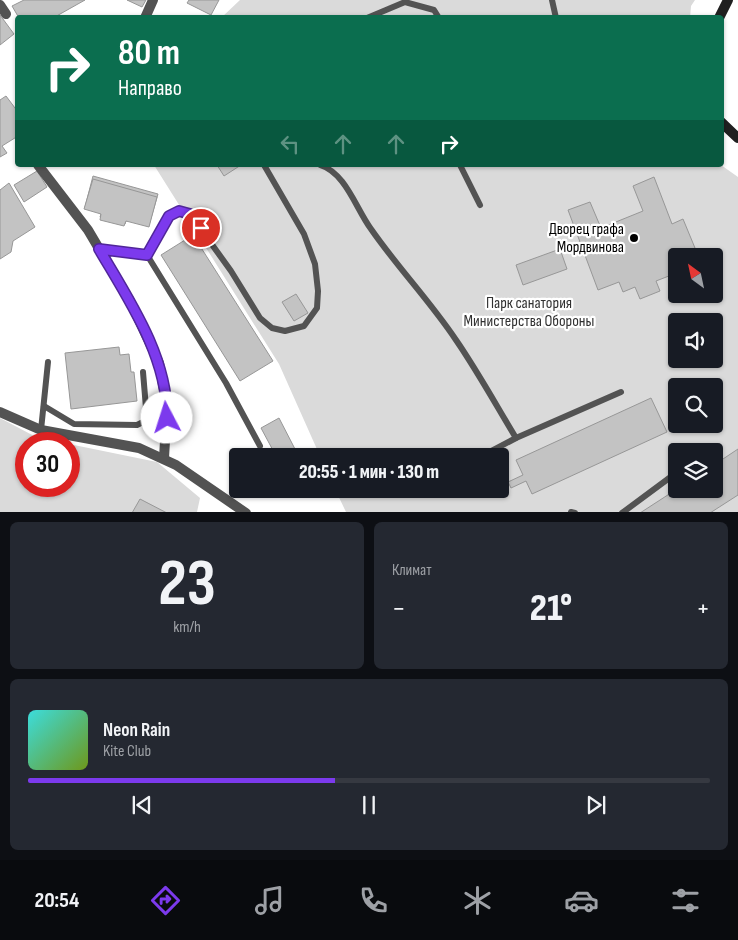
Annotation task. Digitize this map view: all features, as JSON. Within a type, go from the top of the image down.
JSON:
[{"type":"main road","points":[[720,15],[728,0]]},
{"type":"main road","points":[[724,125],[738,138]]},
{"type":"street","points":[[146,15],[153,0]]},
{"type":"street","points":[[40,167],[88,230],[130,301],[159,364],[167,406],[164,458]]},
{"type":"street","points":[[0,412],[41,430],[139,448],[164,458],[246,512]]},
{"type":"lane","points":[[552,0],[555,15]]},
{"type":"lane","points":[[373,15],[405,2],[434,10],[437,15]]},
{"type":"lane","points":[[147,255],[169,216],[179,211],[190,214],[231,271],[260,318],[272,328],[285,331],[304,326],[317,308],[318,291],[315,264],[304,234],[265,167]]},
{"type":"lane","points":[[326,167],[351,195],[371,230],[408,275],[456,340],[516,438]]},
{"type":"lane","points":[[461,167],[480,205]]},
{"type":"lane","points":[[99,249],[147,255]]},
{"type":"lane","points":[[147,255],[226,383],[260,446]]},
{"type":"lane","points":[[41,430],[48,362]]},
{"type":"lane","points":[[44,406],[74,424],[137,425],[147,420],[143,372]]},
{"type":"lane","points":[[497,448],[622,392]]},
{"type":"lane","points":[[622,512],[668,479]]},
{"type":"green space","points":[[240,0],[695,0],[691,6],[690,15],[224,15]]},
{"type":"green space","name":"Парк санатория Министерства Обороны","points":[[155,167],[724,167],[738,177],[738,512],[346,512],[339,498],[509,498],[509,448],[316,448],[279,364]]},
{"type":"green space","points":[[0,418],[27,432],[15,432],[15,497],[80,497],[80,446],[157,462],[200,498],[197,512],[0,512]]},
{"type":"building","points":[[24,0],[85,0],[58,15],[17,15],[12,6]]},
{"type":"building","points":[[127,0],[146,0],[142,7]]},
{"type":"building","points":[[189,0],[219,0],[211,15],[187,3]]},
{"type":"building","points":[[0,15],[14,34],[0,45]]},
{"type":"building","points":[[6,96],[15,108],[15,138],[2,146],[7,153],[0,157],[0,100]]},
{"type":"building","points":[[218,167],[238,167],[224,176]]},
{"type":"building","points":[[37,171],[47,187],[24,202],[14,185]]},
{"type":"building","points":[[93,176],[158,194],[149,225],[127,218],[125,224],[100,217],[102,211],[85,207]]},
{"type":"building","name":"Дворец графа Мордвинова","points":[[654,177],[672,224],[683,219],[695,248],[668,248],[668,276],[656,281],[660,291],[640,299],[635,287],[623,292],[619,282],[598,290],[568,210],[590,202],[601,228],[643,211],[633,186]]},
{"type":"building","points":[[93,179],[157,197],[149,227],[126,221],[124,226],[100,220],[101,214],[84,209]]},
{"type":"building","points":[[9,183],[35,227],[13,241],[11,252],[0,259],[0,190]]},
{"type":"building","points":[[193,235],[273,361],[240,381],[161,255]]},
{"type":"building","points":[[560,249],[567,269],[523,285],[516,265]]},
{"type":"building","points":[[296,294],[308,313],[294,321],[282,302]]},
{"type":"building","points":[[119,347],[120,355],[129,354],[131,372],[134,372],[137,401],[71,409],[65,353]]},
{"type":"building","points":[[651,398],[667,432],[532,494],[526,481],[511,488],[509,484],[509,482],[523,475],[516,460]]},
{"type":"building","points":[[279,418],[294,448],[272,448],[261,428]]},
{"type":"building","points":[[738,449],[738,495],[712,512],[642,512],[668,495],[668,498],[723,498],[723,459]]},
{"type":"building","points":[[140,499],[165,512],[133,512]]},
{"type":"place","name":"Дворец графа Мордвинова","points":[[634,238]]},
{"type":"route","points":[[167,418],[167,406],[159,364],[130,301],[99,249],[147,255],[169,216],[179,211],[190,214],[201,228]]}]
